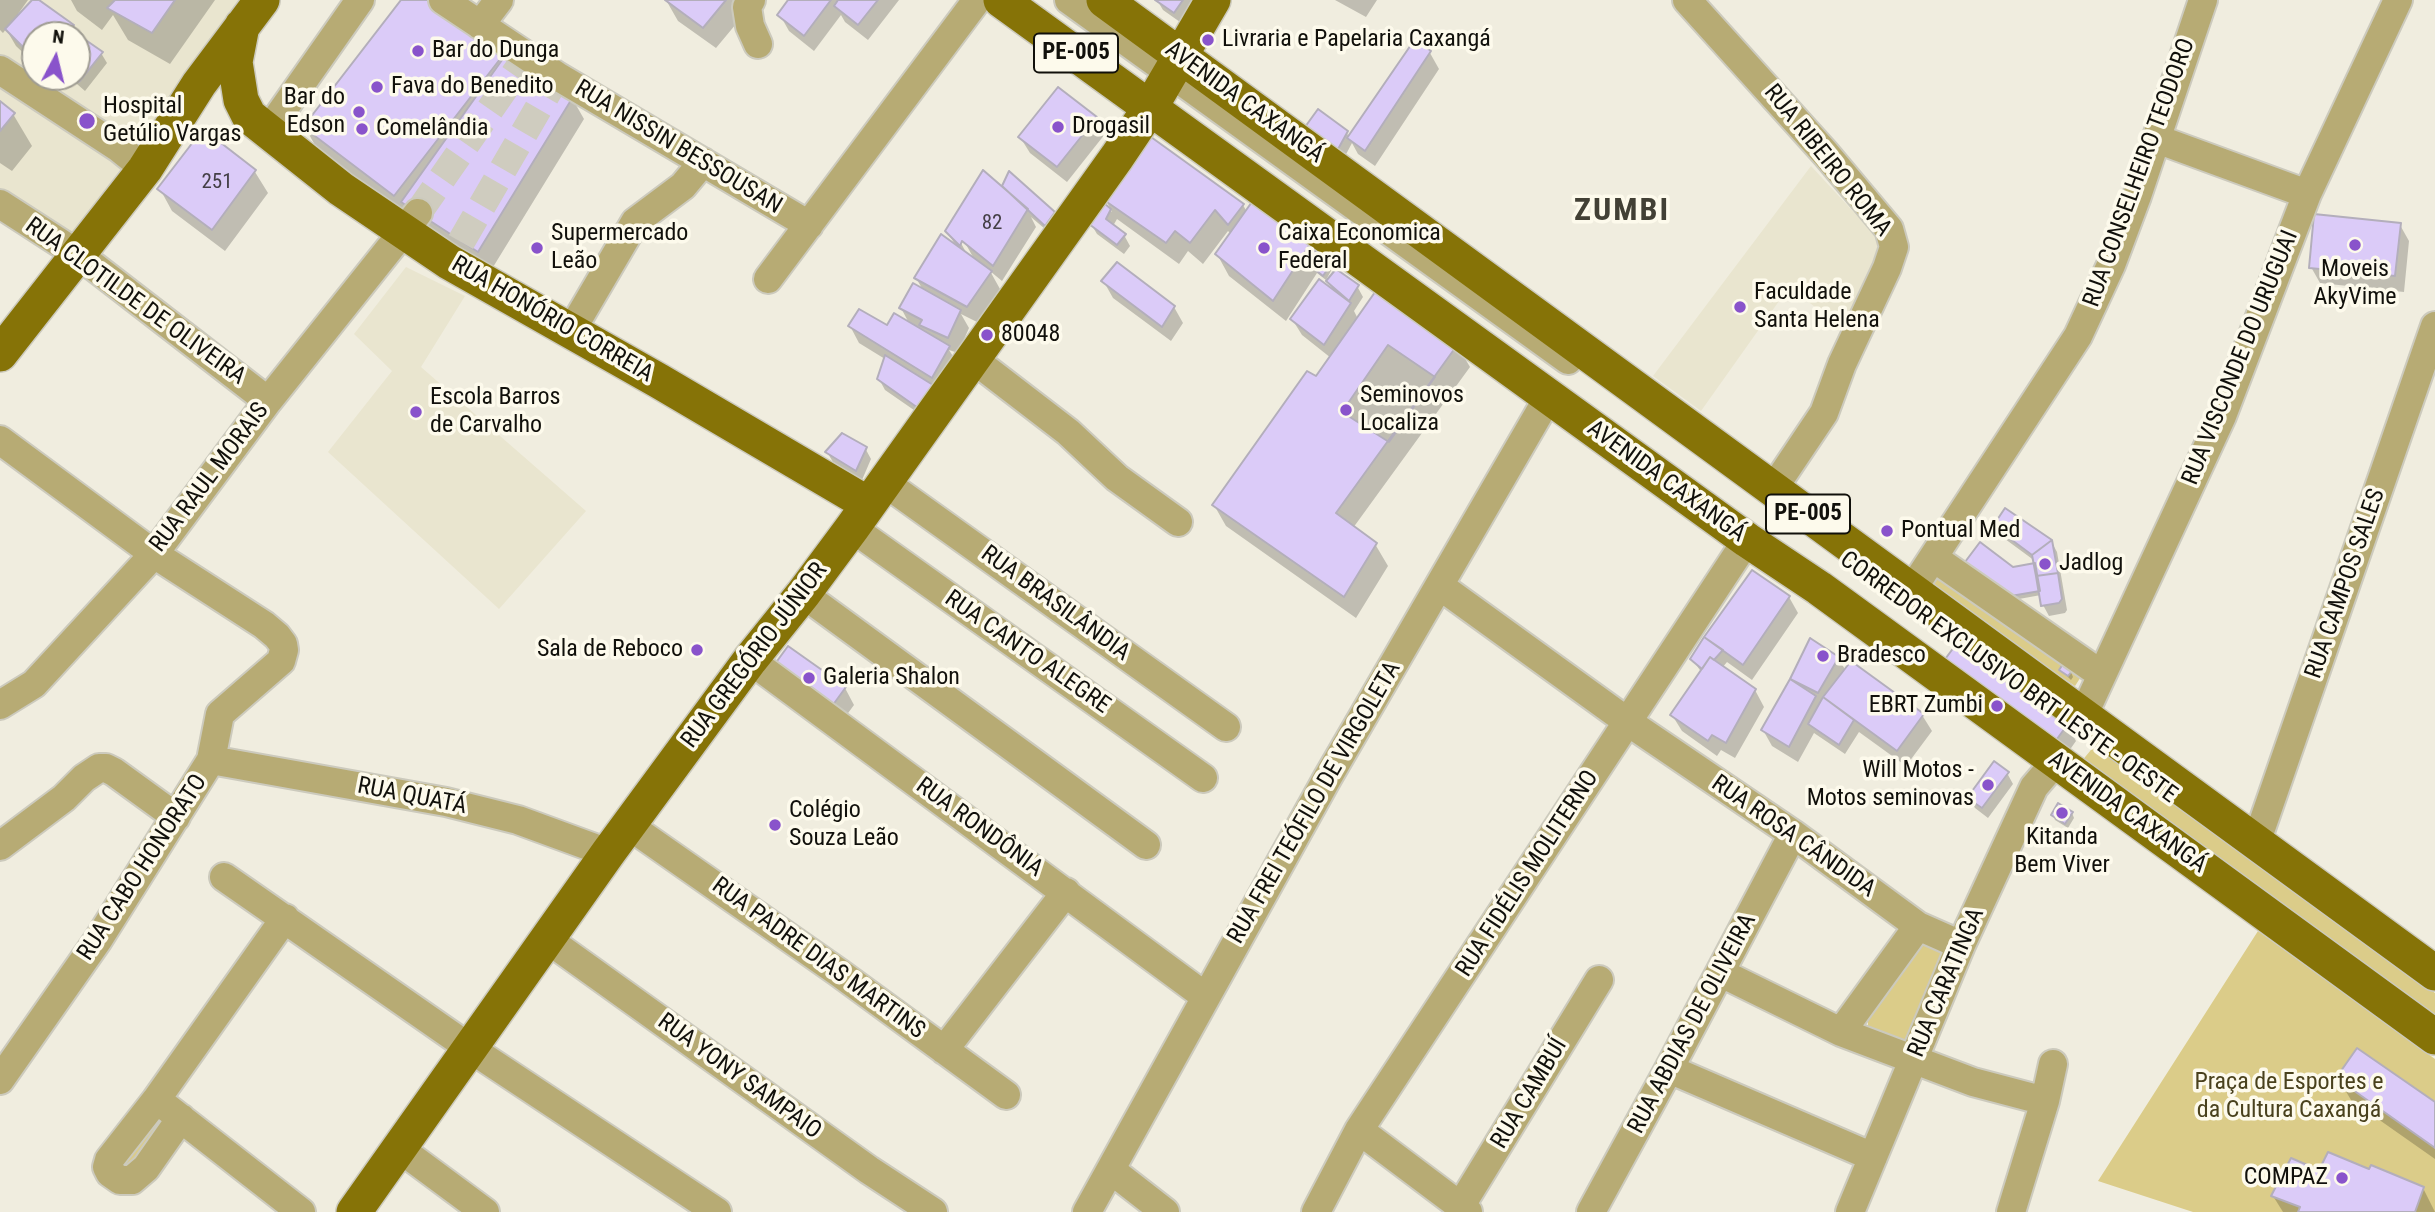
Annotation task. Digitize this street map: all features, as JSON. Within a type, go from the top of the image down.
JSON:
[{"type":"main road","name":"AVENIDA CAXANGÁ","points":[[1001,0],[1164,84],[1773,489],[2435,973]]},
{"type":"main road","name":"AVENIDA CAXANGÁ","points":[[1104,0],[1164,84],[1548,398],[1819,588],[2435,1037]]},
{"type":"main road","name":"RUA GREGÓRIO JÚNIOR","points":[[354,1212],[607,853],[750,660],[803,594],[973,359],[1164,84],[1213,0]]},
{"type":"main road","points":[[252,13],[236,52],[237,80],[242,100],[259,123]]},
{"type":"main road","points":[[0,354],[145,169],[252,13]]},
{"type":"main road","name":"RUA HONÓRIO CORREIA","points":[[183,110],[196,104],[209,103],[225,106],[259,123],[341,189],[411,223],[571,331],[868,505]]},
{"type":"street","points":[[259,123],[360,0]]},
{"type":"street","name":"RUA NISSIN BESSOUSAN","points":[[443,0],[555,80],[703,162],[808,225]]},
{"type":"street","points":[[480,25],[499,0]]},
{"type":"street","points":[[751,0],[747,7],[750,26],[758,44]]},
{"type":"street","points":[[768,279],[976,0]]},
{"type":"street","name":"CORREDOR EXCLUSIVO BRT LESTE - OESTE","points":[[1023,0],[1164,84],[2435,988]]},
{"type":"street","name":"CORREDOR EXCLUSIVO BRT LESTE - OESTE","points":[[1069,0],[1164,84],[2435,1023]]},
{"type":"street","name":"RUA RIBEIRO ROMA","points":[[1687,0],[1826,154],[1888,229],[1894,247],[1887,268],[1842,364],[1824,414],[1773,489]]},
{"type":"street","name":"RUA CONSELHEIRO TEODORO","points":[[1911,591],[2078,336],[2111,265],[2157,139],[2203,0]]},
{"type":"street","name":"RUA VISCONDE DO URUGUAI","points":[[2083,716],[2222,416],[2307,194],[2398,0]]},
{"type":"street","points":[[0,70],[119,148],[145,169]]},
{"type":"street","points":[[2157,139],[2307,194]]},
{"type":"street","points":[[571,331],[635,222],[683,186],[703,162]]},
{"type":"street","name":"RUA CLOTILDE DE OLIVEIRA","points":[[0,204],[79,255],[268,401]]},
{"type":"street","name":"RUA RAUL MORAIS","points":[[0,705],[34,684],[154,554],[268,401],[411,223]]},
{"type":"street","name":"RUA CAMPOS SALES","points":[[2256,843],[2425,390],[2435,326]]},
{"type":"street","points":[[973,359],[1068,432],[1117,478],[1178,523]]},
{"type":"street","name":"RUA FREI TEÓFILO DE VIRGOLETA","points":[[1087,1212],[1328,777],[1548,398]]},
{"type":"street","points":[[0,440],[154,554]]},
{"type":"street","name":"RUA BRASILÂNDIA","points":[[868,505],[1226,727]]},
{"type":"street","name":"RUA CANTO ALEGRE","points":[[868,505],[1203,778]]},
{"type":"street","name":"RUA FIDÉLIS MOLITERNO","points":[[1316,1212],[1359,1130],[1747,540]]},
{"type":"street","name":"RUA CABO HONORATO","points":[[0,1080],[97,940],[211,760],[220,714],[281,661],[283,644],[264,625],[154,554]]},
{"type":"street","points":[[1934,558],[2102,675]]},
{"type":"street","name":"RUA ROSA CÂNDIDA","points":[[1440,586],[1628,722],[1793,834],[1918,926],[1961,945]]},
{"type":"street","points":[[803,594],[1146,845]]},
{"type":"street","points":[[1996,652],[2019,618]]},
{"type":"street","name":"RUA RONDÔNIA","points":[[750,660],[1206,997]]},
{"type":"street","name":"RUA QUATÁ","points":[[211,760],[446,802],[518,820],[607,853]]},
{"type":"street","name":"RUA CARATINGA","points":[[1850,1212],[1961,945],[2034,787],[2059,763]]},
{"type":"street","points":[[0,846],[99,768],[114,772],[176,817]]},
{"type":"street","name":"RUA PADRE DIAS MARTINS","points":[[628,825],[1006,1095]]},
{"type":"street","name":"RUA ABDIAS DE OLIVEIRA","points":[[1591,1212],[1793,834]]},
{"type":"street","points":[[224,877],[471,1049],[717,1212]]},
{"type":"street","points":[[944,1050],[1066,892]]},
{"type":"street","points":[[181,1118],[146,1168],[132,1180],[120,1180],[110,1173],[107,1167],[109,1160],[156,1100],[285,918]]},
{"type":"street","points":[[1841,1032],[1918,926]]},
{"type":"street","name":"RUA YONY SAMPAIO","points":[[547,939],[869,1170],[933,1212]]},
{"type":"street","points":[[1721,973],[1841,1032],[1973,1082],[2045,1101]]},
{"type":"street","name":"RUA CAMBUÍ","points":[[1464,1210],[1599,980]]},
{"type":"street","points":[[2011,1212],[2045,1101],[2053,1064]]},
{"type":"street","points":[[1669,1069],[1873,1157]]},
{"type":"street","points":[[156,1100],[301,1212]]},
{"type":"street","points":[[1359,1130],[1464,1210]]},
{"type":"street","points":[[400,1149],[485,1212]]},
{"type":"street","points":[[1111,1170],[1164,1212]]},
{"type":"shaded area","name":"Hospital Getúlio Vargas","points":[[0,0],[264,0],[78,246],[0,189]]},
{"type":"shaded area","name":"Faculdade Santa Helena","points":[[1811,166],[1887,248],[1841,327],[1789,287],[1701,411],[1653,376]]},
{"type":"shaded area","name":"Escola Barros de Carvalho","points":[[406,267],[465,296],[421,367],[586,511],[499,609],[328,452],[392,371],[354,334]]},
{"type":"green space","points":[[1933,571],[2084,672],[2075,686],[1923,586]]},
{"type":"green space","points":[[2095,745],[2435,993],[2435,1017],[2081,762]]},
{"type":"green space","name":"Praça de Esportes e da Cultura Caxangá","points":[[2258,931],[2435,1059],[2435,1212],[2193,1212],[2098,1181]]},
{"type":"green space","points":[[1925,943],[1945,953],[1910,1044],[1868,1029],[1868,1019],[1918,947]]},
{"type":"green space","points":[[160,1110],[176,1119],[128,1170],[125,1160]]},
{"type":"building","points":[[32,0],[39,0],[68,21],[21,21],[21,45],[5,29]]},
{"type":"building","points":[[115,0],[175,0],[152,33],[107,8]]},
{"type":"building","points":[[401,0],[432,0],[504,54],[394,196],[303,127]]},
{"type":"building","points":[[665,0],[726,0],[703,28]]},
{"type":"building","points":[[788,0],[831,0],[804,36],[777,15]]},
{"type":"building","points":[[838,0],[878,0],[858,25],[834,6]]},
{"type":"building","points":[[1155,0],[1183,0],[1174,13]]},
{"type":"building","points":[[1415,39],[1431,51],[1365,151],[1347,138]]},
{"type":"building","points":[[91,44],[103,52],[91,67]]},
{"type":"building","points":[[507,53],[573,97],[478,252],[401,202]]},
{"type":"building","name":"Drogasil","points":[[1058,87],[1097,117],[1057,167],[1018,137]]},
{"type":"building","points":[[0,101],[15,113],[0,131]]},
{"type":"building","points":[[1318,109],[1348,131],[1337,151],[1305,127]]},
{"type":"building","points":[[203,129],[256,170],[212,230],[157,189]]},
{"type":"building","points":[[1151,137],[1244,204],[1228,225],[1215,210],[1190,243],[1175,231],[1166,243],[1104,200]]},
{"type":"building","points":[[983,170],[1028,209],[993,266],[962,241],[960,246],[945,231]]},
{"type":"building","points":[[1009,171],[1055,212],[1045,226],[1002,186]]},
{"type":"building","name":"Caixa Economica Federal","points":[[1254,199],[1312,241],[1273,301],[1215,254]]},
{"type":"building","points":[[1104,203],[1111,209],[1106,219],[1126,234],[1117,245],[1089,224]]},
{"type":"building","name":"Moveis AkyVime","points":[[2314,214],[2401,223],[2395,276],[2309,268]]},
{"type":"building","points":[[941,234],[992,271],[967,307],[914,278]]},
{"type":"building","points":[[1311,248],[1331,264],[1323,276],[1303,260]]},
{"type":"building","points":[[1117,262],[1175,306],[1162,327],[1101,281]]},
{"type":"building","points":[[1336,269],[1359,285],[1349,301],[1326,281]]},
{"type":"building","points":[[1319,279],[1351,303],[1324,345],[1290,319]]},
{"type":"building","points":[[913,283],[961,310],[948,338],[919,325],[922,320],[899,308]]},
{"type":"building","name":"Seminovos Localiza","points":[[1380,285],[1458,344],[1336,513],[1377,543],[1344,597],[1212,505],[1307,371],[1316,376]]},
{"type":"building","points":[[859,309],[887,325],[894,313],[950,346],[932,378],[848,326]]},
{"type":"building","points":[[1388,345],[1435,377],[1389,442],[1342,412]]},
{"type":"building","points":[[885,355],[933,385],[918,408],[877,379]]},
{"type":"building","points":[[842,433],[867,447],[856,471],[825,452]]},
{"type":"building","points":[[2005,508],[2052,540],[2032,555],[1993,526]]},
{"type":"building","name":"Jadlog","points":[[2052,540],[2058,573],[2036,576],[2032,555]]},
{"type":"building","points":[[1980,542],[2013,567],[2035,563],[2040,591],[2005,597],[1962,566]]},
{"type":"building","points":[[1752,570],[1790,596],[1743,665],[1704,637]]},
{"type":"building","points":[[2058,573],[2062,599],[2059,603],[2041,606],[2036,576]]},
{"type":"building","points":[[1704,637],[1723,650],[1714,660],[1710,657],[1702,669],[1690,659]]},
{"type":"building","points":[[1810,638],[1839,657],[1818,693],[1790,679]]},
{"type":"building","points":[[1957,643],[2068,724],[2054,743],[1943,662]]},
{"type":"building","name":"Galeria Shalon","points":[[788,646],[846,687],[830,709],[772,668]]},
{"type":"building","points":[[1710,657],[1756,689],[1726,743],[1712,735],[1708,741],[1670,715]]},
{"type":"building","points":[[1851,661],[1924,714],[1897,751],[1823,697]]},
{"type":"building","points":[[2063,664],[2072,671],[2068,676],[2059,670]]},
{"type":"building","points":[[1790,679],[1816,696],[1789,747],[1761,730]]},
{"type":"building","points":[[1823,697],[1854,720],[1839,745],[1808,724]]},
{"type":"building","name":"Will Motos - Motos seminovas","points":[[1994,761],[2009,772],[1982,808],[1967,798]]},
{"type":"building","name":"Kitanda Bem Viver","points":[[2058,803],[2073,812],[2065,824],[2051,815]]},
{"type":"building","points":[[2357,1048],[2435,1102],[2435,1148],[2336,1078]]},
{"type":"building","name":"COMPAZ","points":[[2328,1152],[2369,1169],[2371,1165],[2424,1187],[2415,1212],[2298,1212],[2300,1207],[2271,1196],[2291,1158],[2319,1170]]},
{"type":"tunnel","points":[[418,213],[523,62]]},
{"type":"tunnel","points":[[461,242],[553,83]]},
{"type":"place","name":"Livraria e Papelaria Caxangá","points":[[1208,40]]},
{"type":"place","name":"Bar do Dunga","points":[[418,51]]},
{"type":"place","name":"Fava do Benedito","points":[[377,87]]},
{"type":"place","name":"Bar do Edson","points":[[359,112]]},
{"type":"place","name":"Hospital Getúlio Vargas","points":[[87,121]]},
{"type":"place","name":"Drogasil","points":[[1058,127]]},
{"type":"place","name":"Comelândia","points":[[362,129]]},
{"type":"place","name":"Moveis AkyVime","points":[[2355,245]]},
{"type":"place","name":"Supermercado Leão","points":[[537,248]]},
{"type":"place","name":"Caixa Economica Federal","points":[[1264,248]]},
{"type":"place","name":"Faculdade Santa Helena","points":[[1740,307]]},
{"type":"place","name":"80048","points":[[987,335]]},
{"type":"place","name":"Seminovos Localiza","points":[[1346,410]]},
{"type":"place","name":"Escola Barros de Carvalho","points":[[416,412]]},
{"type":"place","name":"Pontual Med","points":[[1887,531]]},
{"type":"place","name":"Jadlog","points":[[2045,564]]},
{"type":"place","name":"Sala de Reboco","points":[[697,650]]},
{"type":"place","name":"Bradesco","points":[[1823,656]]},
{"type":"place","name":"Galeria Shalon","points":[[809,678]]},
{"type":"place","name":"EBRT Zumbi","points":[[1997,706]]},
{"type":"place","name":"Will Motos - Motos seminovas","points":[[1988,785]]},
{"type":"place","name":"Kitanda Bem Viver","points":[[2062,813]]},
{"type":"place","name":"Colégio Souza Leão","points":[[775,825]]},
{"type":"place","name":"COMPAZ","points":[[2342,1178]]},
{"type":"district","name":"ZUMBI","points":[[1622,212]]}]
